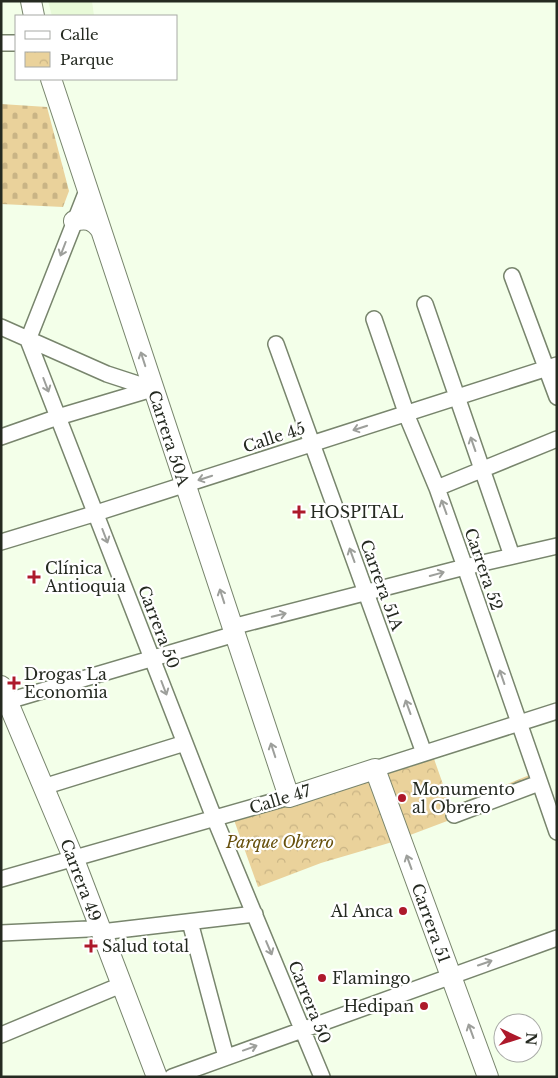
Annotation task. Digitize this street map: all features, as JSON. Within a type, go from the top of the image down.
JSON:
[{"type":"main road","points":[[31,1],[34,15]]},
{"type":"main road","name":"Carrera 50A","points":[[51,80],[289,797]]},
{"type":"main road","points":[[74,221],[90,220],[100,230]]},
{"type":"main road","name":"Carrera 49","points":[[3,697],[74,857],[157,1077]]},
{"type":"main road","name":"Calle 47","points":[[289,797],[375,769]]},
{"type":"main road","name":"Carrera 51","points":[[375,769],[488,1077]]},
{"type":"street","points":[[1,43],[15,43]]},
{"type":"street","points":[[28,340],[88,188]]},
{"type":"street","points":[[512,276],[552,367],[557,397]]},
{"type":"street","points":[[425,304],[512,556]]},
{"type":"street","name":"Carrera 52","points":[[374,319],[406,413],[437,488],[557,832]]},
{"type":"street","points":[[3,329],[107,374],[153,389]]},
{"type":"street","name":"Carrera 50","points":[[28,340],[215,819],[322,1077]]},
{"type":"street","name":"Carrera 51A","points":[[276,344],[424,753]]},
{"type":"street","name":"Calle 45","points":[[1,542],[552,367]]},
{"type":"street","points":[[107,374],[114,386],[114,400]]},
{"type":"street","points":[[1,437],[153,389]]},
{"type":"street","points":[[437,488],[557,440]]},
{"type":"street","points":[[3,697],[153,660],[233,630],[366,593],[465,567],[557,546]]},
{"type":"street","name":"Calle 47","points":[[375,769],[557,711]]},
{"type":"street","points":[[43,786],[185,743]]},
{"type":"street","points":[[453,811],[537,779]]},
{"type":"street","name":"Calle 47","points":[[1,879],[289,797]]},
{"type":"street","points":[[1,934],[190,922],[255,914]]},
{"type":"street","points":[[190,922],[226,1057]]},
{"type":"street","points":[[172,1077],[302,1028],[557,938]]},
{"type":"street","points":[[1,1035],[121,985]]},
{"type":"shaded area","points":[[48,1],[92,1],[94,15],[52,15]]},
{"type":"green space","points":[[1,104],[47,107],[69,191],[63,207],[1,204]]},
{"type":"green space","name":"Parque Obrero","points":[[433,756],[451,807],[532,774],[537,787],[389,843],[321,863],[258,887],[234,820]]},
{"type":"place","name":"HOSPITAL","points":[[299,512]]},
{"type":"place","name":"Clínica Antioquia","points":[[34,577]]},
{"type":"place","name":"Drogas La Economia","points":[[14,683]]},
{"type":"place","name":"Monumento al Obrero","points":[[402,798]]},
{"type":"place","name":"Al Anca","points":[[403,911]]},
{"type":"place","name":"Salud total","points":[[91,946]]},
{"type":"place","name":"Flamingo","points":[[322,978]]},
{"type":"place","name":"Hedipan","points":[[424,1006]]}]
